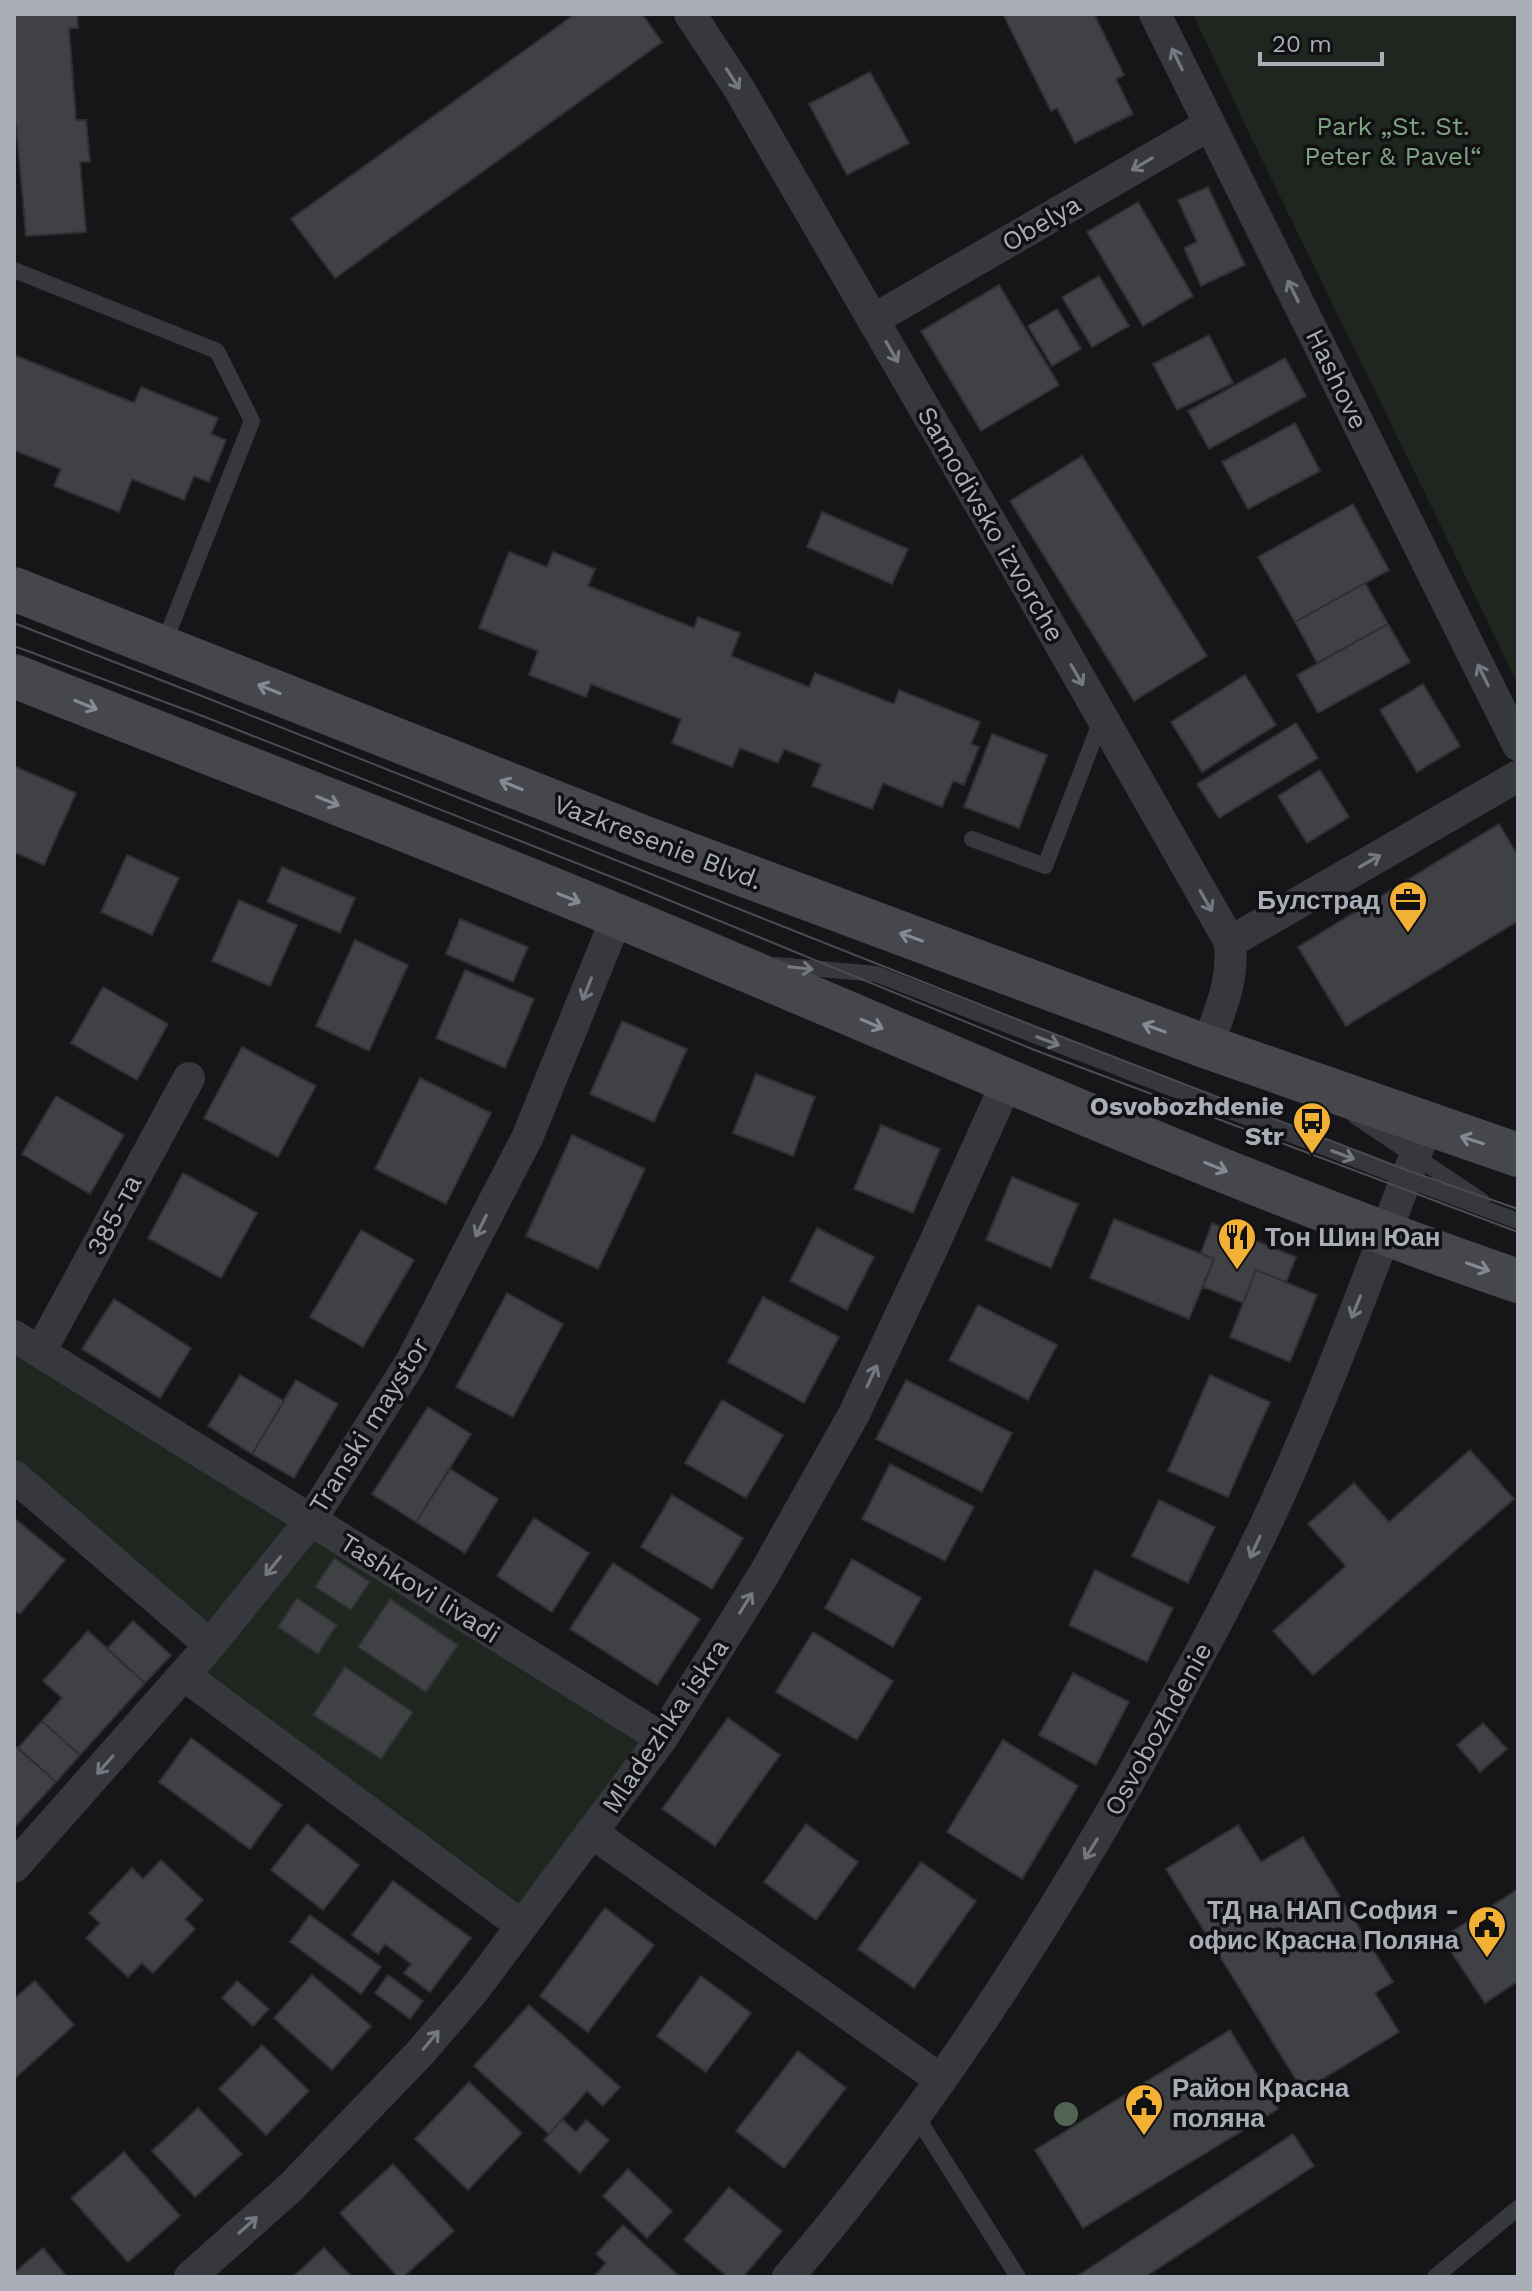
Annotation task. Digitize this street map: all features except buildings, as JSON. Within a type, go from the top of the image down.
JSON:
[{"type":"main road","name":"Vazkresenie Blvd.","points":[[14,589],[645,838],[1307,1083],[1416,1153],[1518,1155]]},
{"type":"main road","name":"Vazkresenie Blvd.","points":[[14,676],[723,960],[1007,1082],[1386,1235],[1518,1281]]},
{"type":"street","name":"Samodivsko izvorche","points":[[690,14],[738,87],[1230,942]]},
{"type":"street","name":"Hashove","points":[[1155,14],[1518,745]]},
{"type":"street","name":"Obelya","points":[[873,320],[1209,125]]},
{"type":"street","points":[[1207,1047],[1227,990],[1232,965],[1230,942],[1518,776]]},
{"type":"street","name":"Transki maystor","points":[[14,1867],[210,1645],[311,1520],[411,1362],[527,1138],[617,917]]},
{"type":"street","name":"385-та","points":[[27,1344],[189,1078]]},
{"type":"street","name":"Mladezhka iskra","points":[[190,2277],[290,2188],[420,2053],[474,1990],[662,1738],[763,1576],[854,1414],[1007,1082]]},
{"type":"street","name":"Osvobozhdenie","points":[[788,2277],[941,2080],[1023,1958],[1106,1823],[1236,1588],[1290,1472],[1416,1153]]},
{"type":"street","name":"Tashkovi livadi","points":[[27,1344],[662,1738]]},
{"type":"street","points":[[14,1476],[210,1645]]},
{"type":"street","points":[[184,1675],[522,1926]]},
{"type":"street","points":[[591,1832],[941,2080]]},
{"type":"lane","points":[[14,270],[217,351],[252,421],[163,647]]},
{"type":"lane","points":[[972,839],[1045,866],[1102,718]]},
{"type":"lane","name":"Vazkresenie Blvd.","points":[[723,960],[876,974],[1416,1153],[1500,1214]]},
{"type":"lane","name":"Vazkresenie Blvd.","points":[[1416,1153],[1500,1214],[1518,1221]]},
{"type":"lane","points":[[915,2114],[1018,2277]]},
{"type":"lane","points":[[1435,2277],[1518,2208]]},
{"type":"green space","name":"Park „St. St. Peter & Pavel“","points":[[1193,14],[1518,14],[1518,684],[1248,131]]},
{"type":"green space","points":[[14,1342],[304,1522],[208,1637],[14,1475]]},
{"type":"green space","points":[[311,1520],[662,1738],[522,1926],[184,1675]]},
{"type":"tram line","points":[[14,623],[1039,1028],[1409,1171],[1518,1209]]},
{"type":"tram line","points":[[14,646],[205,717],[627,883],[1032,1049],[1518,1232]]},
{"type":"place","name":"Булстрад","points":[[1408,934]]},
{"type":"place","name":"Osvobozhdenie Str","points":[[1312,1155]]},
{"type":"place","name":"Тон Шин Юан","points":[[1237,1271]]},
{"type":"place","name":"ТД на НАП София - офис Красна Поляна","points":[[1487,1959]]},
{"type":"place","name":"Район Красна поляна","points":[[1144,2137]]}]
